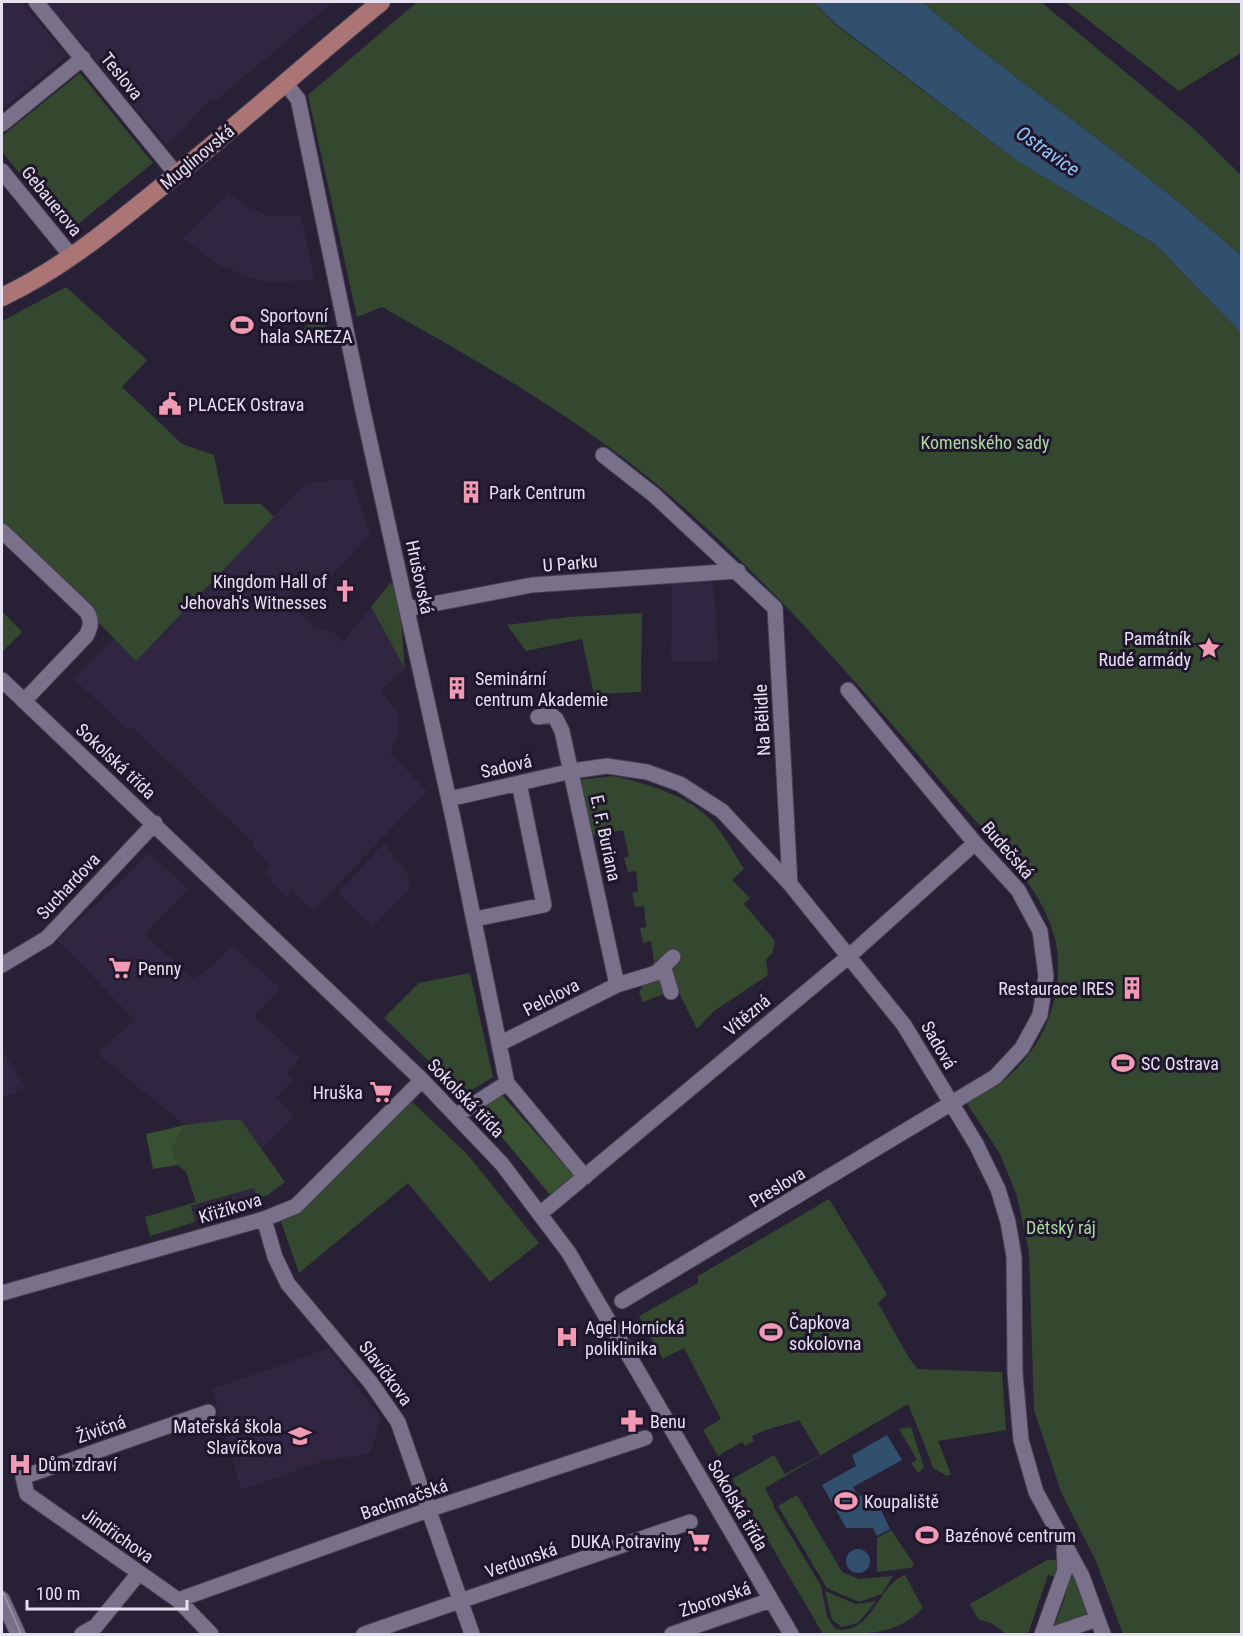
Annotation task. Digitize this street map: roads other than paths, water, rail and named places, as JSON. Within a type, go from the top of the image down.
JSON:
[{"type":"main road","name":"Muglinovská","points":[[2,297],[72,257],[177,175],[381,2]]},
{"type":"street","name":"Teslova","points":[[36,2],[177,175]]},
{"type":"street","points":[[2,124],[83,58]]},
{"type":"street","name":"Hrušovská","points":[[285,83],[298,99],[475,919],[507,1083]]},
{"type":"street","name":"Gebauerova","points":[[2,171],[72,257]]},
{"type":"street","name":"Na Bělidle","points":[[603,455],[654,495],[775,608],[790,884]]},
{"type":"street","points":[[2,531],[87,612],[90,619],[90,628],[86,636],[24,701]]},
{"type":"street","name":"U Parku","points":[[407,609],[563,582],[738,571]]},
{"type":"street","name":"Sokolská třída","points":[[2,680],[422,1080],[502,1164],[541,1213],[608,1319],[791,1635]]},
{"type":"street","name":"Budečská","points":[[848,690],[975,843],[1018,890],[1040,931],[1045,988],[1040,1015],[1022,1048],[995,1077],[950,1104]]},
{"type":"street","name":"E. F. Buriana","points":[[538,717],[551,715],[556,719],[562,731],[617,985]]},
{"type":"street","name":"Sadová","points":[[449,799],[572,771],[607,766],[627,768],[680,784],[722,811],[790,884],[904,1025],[976,1144],[998,1189],[1008,1222],[1014,1257],[1015,1373],[1021,1440],[1036,1492],[1064,1547],[1082,1576],[1103,1635]]},
{"type":"street","points":[[475,919],[544,905],[519,783]]},
{"type":"street","name":"Suchardova","points":[[2,965],[47,938],[155,824]]},
{"type":"street","name":"Vítězná","points":[[541,1213],[848,957],[975,843]]},
{"type":"street","points":[[617,985],[669,962],[671,992]]},
{"type":"street","name":"Pelclova","points":[[501,1043],[617,985]]},
{"type":"street","name":"Křižíkova","points":[[2,1293],[264,1220],[296,1206],[422,1080]]},
{"type":"street","points":[[457,1115],[507,1083],[585,1177]]},
{"type":"street","name":"Preslova","points":[[622,1301],[950,1104]]},
{"type":"street","name":"Slavíčkova","points":[[264,1220],[275,1257],[288,1284],[398,1422],[472,1635]]},
{"type":"street","name":"Živičná","points":[[27,1494],[23,1477],[208,1412]]},
{"type":"street","name":"Bachmačská","points":[[178,1600],[428,1510],[645,1438]]},
{"type":"street","name":"Jindřichova","points":[[27,1494],[178,1600],[211,1635]]},
{"type":"street","name":"Verdunská","points":[[364,1635],[690,1522]]},
{"type":"street","points":[[1042,1635],[1065,1570],[1064,1547]]},
{"type":"street","points":[[82,1635],[96,1626],[139,1573]]},
{"type":"street","points":[[2,1599],[18,1635]]},
{"type":"street","name":"Zborovská","points":[[672,1635],[771,1600]]},
{"type":"street","points":[[1054,1635],[1097,1619]]},
{"type":"water","name":"Ostravice","points":[[814,2],[922,2],[1001,66],[1123,158],[1203,222],[1241,256],[1241,333],[1156,245],[1016,160],[836,24]]},
{"type":"water","points":[[887,1435],[902,1460],[853,1487],[858,1496],[864,1495],[871,1507],[880,1508],[890,1529],[877,1536],[873,1528],[846,1528],[822,1485],[856,1466],[852,1455]]},
{"type":"water","points":[[858,1549],[867,1552],[870,1561],[867,1570],[858,1573],[849,1570],[846,1561],[849,1552]]},
{"type":"tram line","points":[[2,1590],[21,1634]]},
{"type":"place","name":"Sportovní hala SAREZA","points":[[242,325]]},
{"type":"place","name":"PLACEK Ostrava","points":[[170,404]]},
{"type":"place","name":"Park Centrum","points":[[471,492]]},
{"type":"place","name":"Kingdom Hall of Jehovah's Witnesses","points":[[345,591]]},
{"type":"place","name":"Památník Rudé armády","points":[[1209,648]]},
{"type":"place","name":"Seminární centrum Akademie","points":[[457,688]]},
{"type":"place","name":"Penny","points":[[120,968]]},
{"type":"place","name":"Restaurace IRES","points":[[1132,988]]},
{"type":"place","name":"SC Ostrava","points":[[1123,1063]]},
{"type":"place","name":"Hruška","points":[[381,1092]]},
{"type":"place","name":"Čapkova sokolovna","points":[[771,1332]]},
{"type":"place","name":"Agel Hornická poliklinika","points":[[567,1337]]},
{"type":"place","name":"Benu","points":[[632,1421]]},
{"type":"place","name":"Mateřská škola Slavíčkova","points":[[300,1436]]},
{"type":"place","name":"Dům zdraví","points":[[20,1464]]},
{"type":"place","name":"Koupaliště","points":[[846,1501]]},
{"type":"place","name":"Bazénové centrum","points":[[927,1535]]},
{"type":"place","name":"DUKA Potraviny","points":[[699,1541]]},
{"type":"park label","name":"Komenského sady","points":[[985,442]]},
{"type":"park label","name":"Dětský ráj","points":[[1061,1227]]}]
